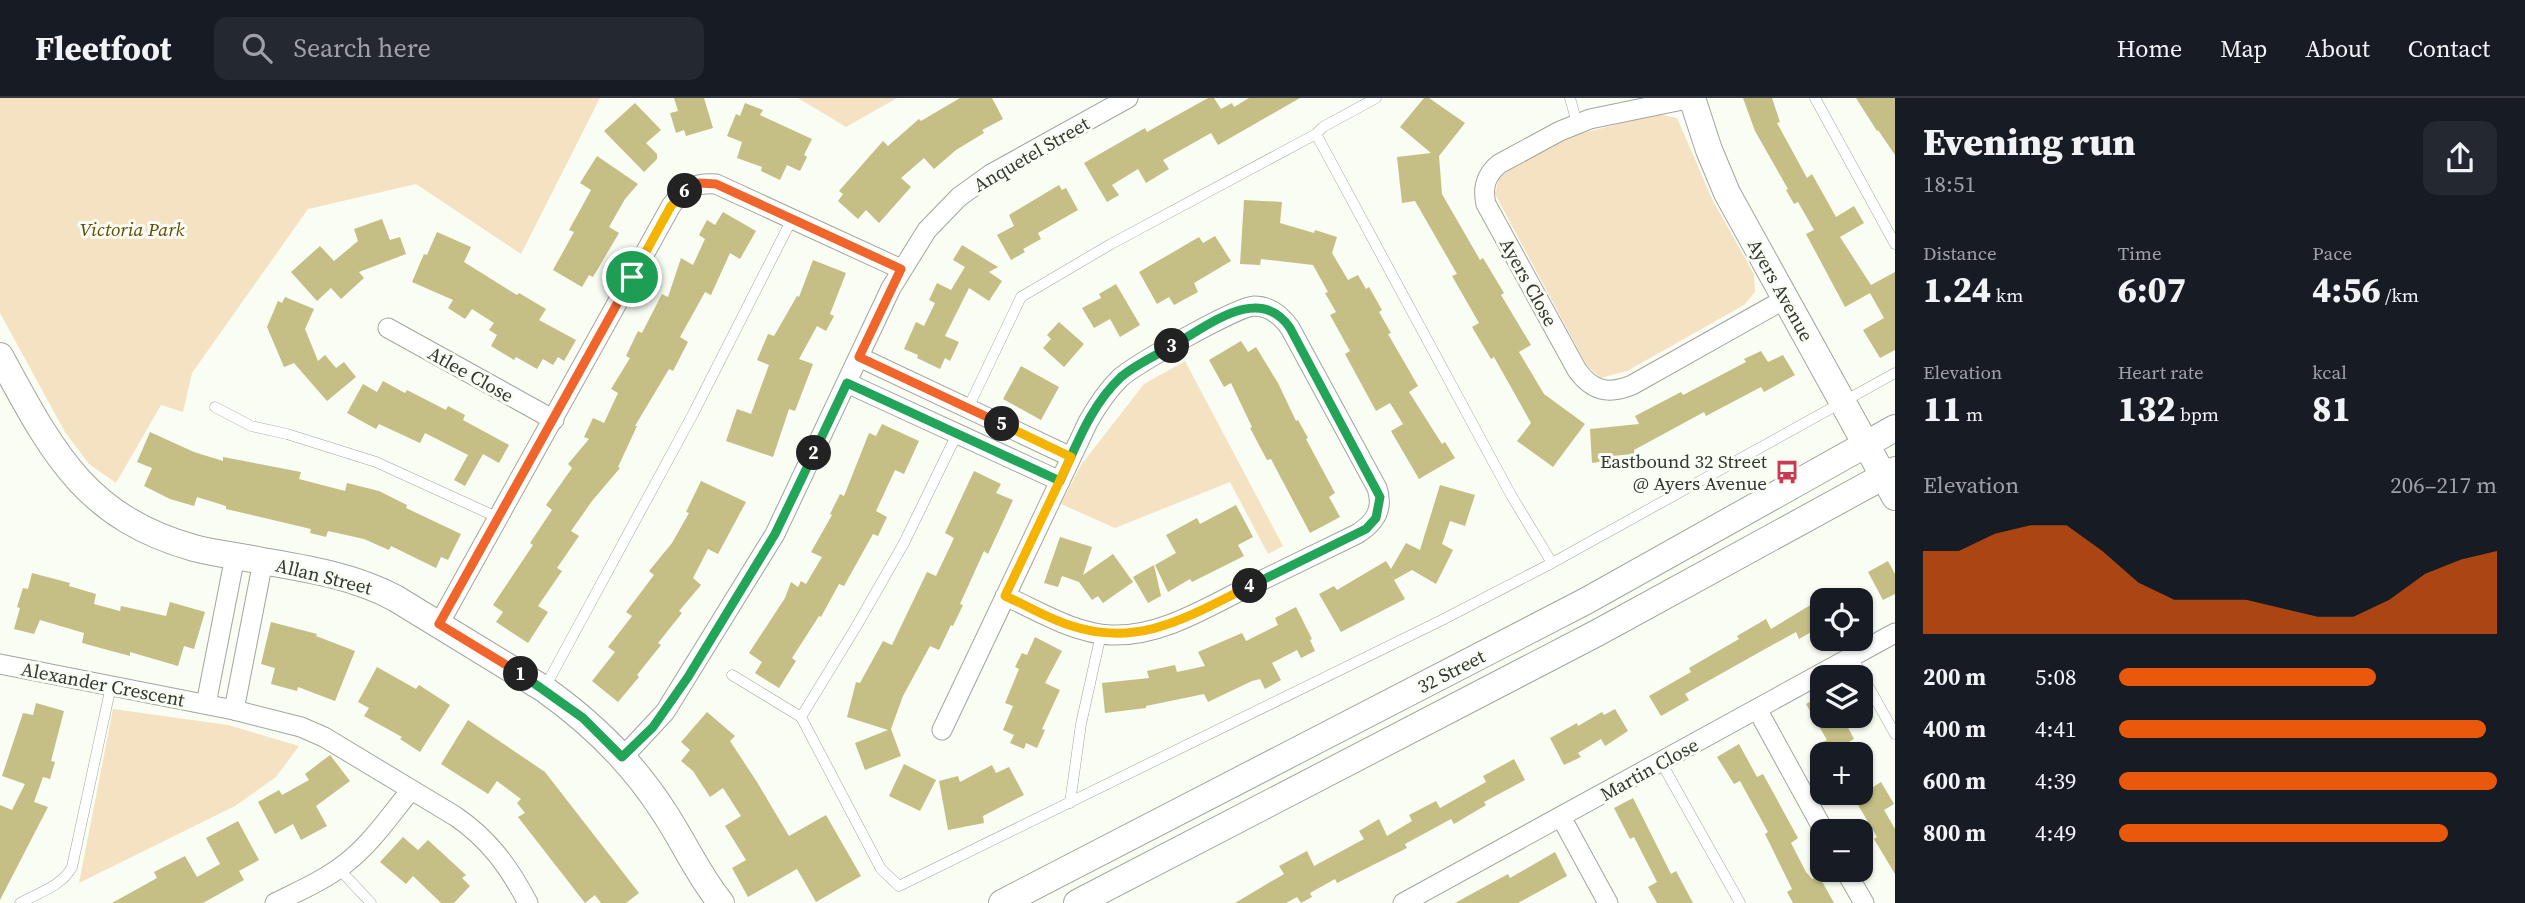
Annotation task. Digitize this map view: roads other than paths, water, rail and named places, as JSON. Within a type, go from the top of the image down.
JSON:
[{"type":"main road","name":"Ayers Avenue","points":[[1692,98],[1718,173],[1866,445],[1891,481]]},
{"type":"main road","name":"Allan Street","points":[[0,356],[60,459],[75,478],[122,518],[194,548],[352,579],[384,592],[544,688],[583,718],[622,757],[666,814],[706,892],[721,903]]},
{"type":"main road","name":"32 Street","points":[[1002,903],[1586,601],[1895,428]]},
{"type":"main road","name":"32 Street","points":[[1077,903],[1891,481]]},
{"type":"street","name":"Anquetel Street","points":[[622,757],[653,727],[671,703],[775,534],[901,269],[927,230],[959,197],[1004,166],[1128,98]]},
{"type":"street","name":"Ayers Close","points":[[1692,98],[1577,123],[1499,164],[1486,179],[1484,197],[1490,211],[1584,380],[1593,388],[1604,391],[1620,390],[1785,299]]},
{"type":"street","points":[[439,624],[671,206],[683,192],[699,183],[716,184],[901,269]]},
{"type":"street","points":[[942,730],[1005,596],[1060,481],[1071,457],[1096,408],[1122,377],[1146,360],[1235,312],[1256,306],[1274,311],[1290,328],[1380,497],[1376,518],[1372,524],[1357,534],[1160,628],[1125,634],[1101,634],[1066,624],[1005,596]]},
{"type":"street","name":"Atlee Close","points":[[388,328],[554,420]]},
{"type":"street","points":[[859,357],[1071,457]]},
{"type":"street","points":[[847,383],[1060,481]]},
{"type":"street","points":[[957,434],[968,408]]},
{"type":"street","name":"Alexander Crescent","points":[[206,704],[236,556]]},
{"type":"street","points":[[234,710],[263,561]]},
{"type":"street","name":"Martin Close","points":[[1403,903],[1895,633]]},
{"type":"street","name":"Alexander Crescent","points":[[0,664],[234,710],[283,721],[313,732],[477,832],[503,859],[528,903]]},
{"type":"street","points":[[1757,709],[1817,819]]},
{"type":"street","points":[[275,903],[339,869],[368,842],[411,790]]},
{"type":"street","points":[[1561,817],[1608,903]]},
{"type":"street","points":[[1852,882],[1864,903]]},
{"type":"lane","points":[[968,408],[1021,297],[1111,244],[1316,134],[1323,127],[1376,98]]},
{"type":"lane","points":[[1570,98],[1577,123]]},
{"type":"lane","points":[[1815,98],[1895,244]]},
{"type":"lane","points":[[1316,134],[1505,482],[1552,563]]},
{"type":"lane","points":[[544,688],[693,414],[792,219]]},
{"type":"lane","points":[[732,675],[801,717],[881,869],[899,886],[1552,563],[1895,373]]},
{"type":"lane","points":[[215,407],[251,426],[376,462],[500,518]]},
{"type":"lane","points":[[801,717],[904,543],[957,434]]},
{"type":"lane","points":[[1070,803],[1081,724],[1101,634]]},
{"type":"lane","points":[[1852,657],[1895,734]]},
{"type":"lane","points":[[20,903],[57,884],[72,867],[111,685]]},
{"type":"lane","points":[[1661,762],[1740,903]]},
{"type":"lane","points":[[339,869],[371,903]]},
{"type":"place","name":"Eastbound 32 Street @ Ayers Avenue","points":[[1787,472]]},
{"type":"park label","name":"Victoria Park","points":[[132,229]]}]
